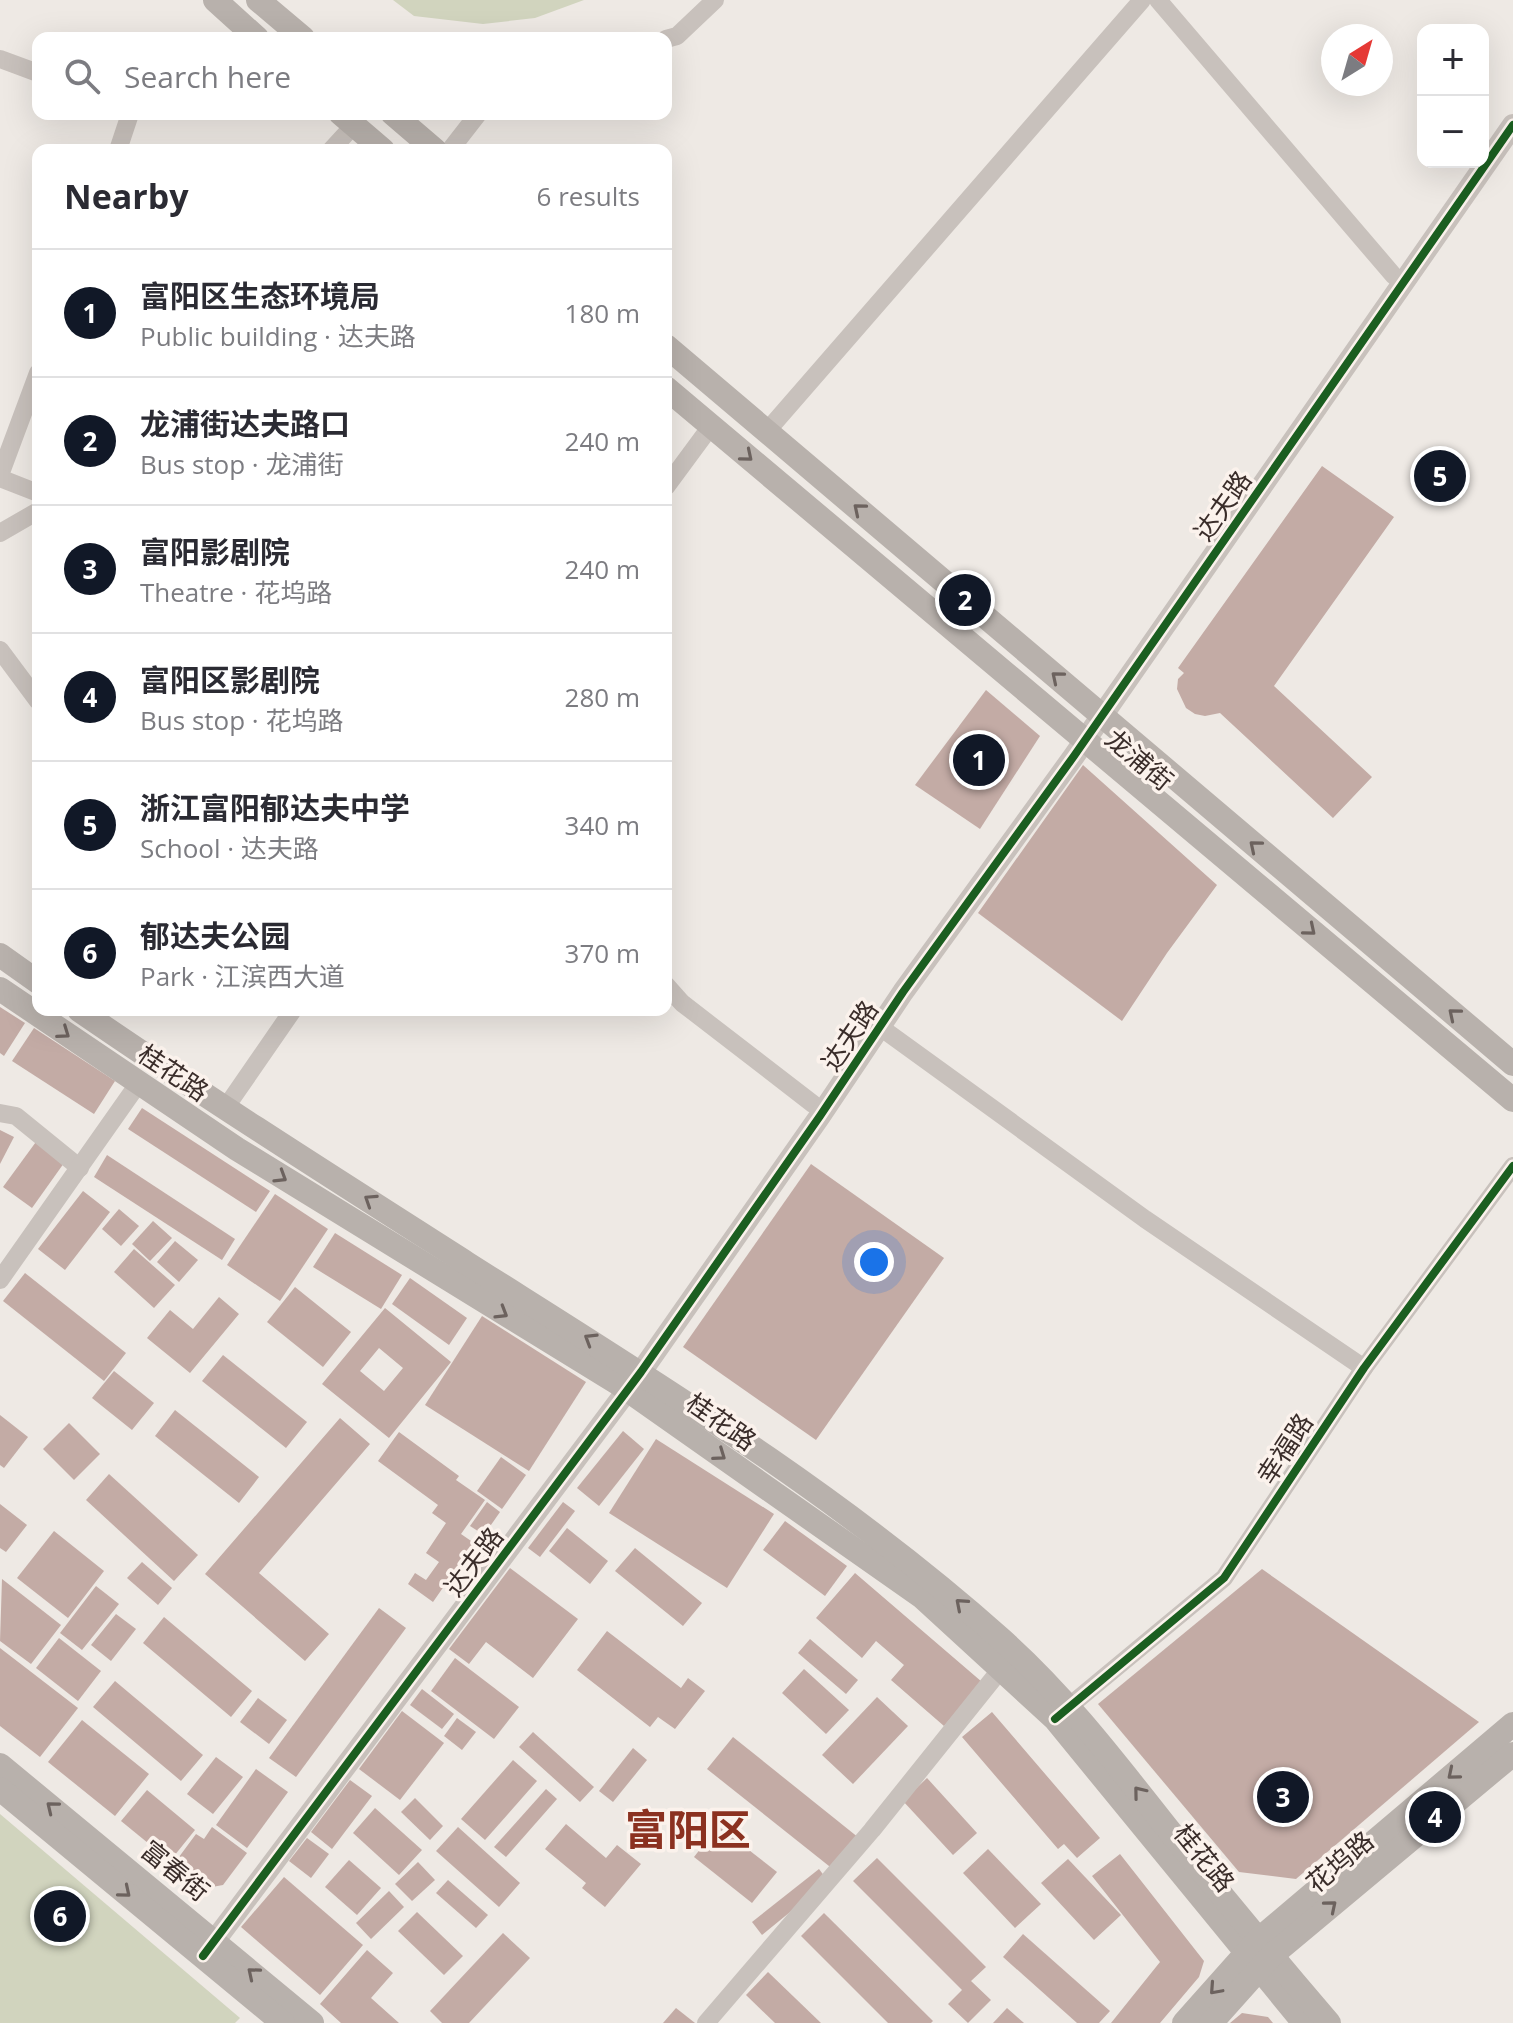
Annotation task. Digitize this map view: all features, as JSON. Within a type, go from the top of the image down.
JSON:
[{"type":"main road","points":[[215,0],[250,32]]},
{"type":"main road","points":[[258,0],[296,32]]},
{"type":"main road","points":[[348,120],[376,144]]},
{"type":"main road","points":[[400,120],[428,144]]},
{"type":"main road","name":"龙浦街","points":[[672,351],[1513,1064]]},
{"type":"main road","name":"龙浦街","points":[[672,393],[1513,1100]]},
{"type":"main road","points":[[0,955],[32,978]]},
{"type":"main road","name":"桂花路","points":[[0,989],[32,1011]]},
{"type":"main road","name":"桂花路","points":[[39,1016],[138,1084],[376,1236],[629,1377],[922,1597],[1001,1669],[1062,1712],[1258,1955],[1304,2023]]},
{"type":"main road","points":[[90,1016],[469,1264],[629,1377],[799,1481],[939,1585],[1005,1643],[1062,1712]]},
{"type":"main road","name":"花坞路","points":[[1211,2023],[1258,1955],[1513,1724]]},
{"type":"main road","name":"花坞路","points":[[1258,1955],[1513,1754]]},
{"type":"main road","name":"富春街","points":[[0,1765],[205,1945],[312,2023]]},
{"type":"main road","points":[[0,1789],[205,1945],[283,2023]]},
{"type":"main road","points":[[1184,2023],[1258,1955],[1329,2023]]},
{"type":"street","points":[[672,37],[715,0]]},
{"type":"street","points":[[767,431],[1142,0]]},
{"type":"street","points":[[1158,0],[1394,276]]},
{"type":"street","points":[[0,59],[32,71]]},
{"type":"street","points":[[1489,140],[1513,106]]},
{"type":"street","points":[[120,144],[128,120]]},
{"type":"street","points":[[334,144],[348,120]]},
{"type":"street","points":[[455,144],[473,120]]},
{"type":"street","name":"达夫路","points":[[629,1377],[902,973],[1079,736],[1513,125]]},
{"type":"street","name":"达夫路","points":[[1097,711],[1470,168]]},
{"type":"street","points":[[32,389],[0,477],[32,490]]},
{"type":"street","points":[[672,479],[711,426]]},
{"type":"street","points":[[0,533],[32,514]]},
{"type":"street","points":[[0,650],[32,693]]},
{"type":"street","name":"达夫路","points":[[205,1945],[629,1377],[880,1027],[1079,736]]},
{"type":"street","points":[[672,992],[682,1003],[813,1104]]},
{"type":"street","points":[[226,1107],[289,1016]]},
{"type":"street","points":[[880,1027],[1145,1219],[1364,1368]]},
{"type":"street","points":[[0,1280],[138,1084]]},
{"type":"street","points":[[0,1113],[16,1116],[80,1168]]},
{"type":"street","name":"幸福路","points":[[1062,1712],[1224,1578],[1364,1368],[1513,1166]]},
{"type":"street","points":[[706,2023],[872,1830],[1001,1669]]},
{"type":"green space","points":[[393,0],[584,0],[535,18],[483,24],[414,16]]},
{"type":"green space","points":[[0,1814],[240,2018],[235,2023],[0,2023]]},
{"type":"building","points":[[1322,466],[1394,517],[1274,686],[1372,777],[1333,818],[1220,713],[1205,716],[1186,708],[1177,689],[1178,679],[1184,673],[1178,668]]},
{"type":"building","points":[[986,690],[1040,736],[980,829],[915,785]]},
{"type":"building","points":[[1083,765],[1217,885],[1122,1021],[978,913]]},
{"type":"building","points":[[0,1007],[25,1023],[4,1056],[0,1053]]},
{"type":"building","points":[[34,1028],[115,1081],[94,1114],[12,1061]]},
{"type":"building","points":[[142,1108],[270,1191],[256,1212],[128,1129]]},
{"type":"building","points":[[0,1130],[14,1137],[0,1164]]},
{"type":"building","points":[[41,1135],[69,1156],[32,1208],[3,1187]]},
{"type":"building","points":[[107,1155],[235,1239],[222,1260],[94,1177]]},
{"type":"building","points":[[811,1164],[944,1258],[816,1440],[683,1347]]},
{"type":"building","points":[[83,1191],[110,1212],[65,1270],[38,1249]]},
{"type":"building","points":[[275,1194],[328,1229],[280,1301],[227,1265]]},
{"type":"building","points":[[119,1209],[139,1226],[121,1246],[102,1229]]},
{"type":"building","points":[[153,1221],[172,1238],[150,1261],[132,1244]]},
{"type":"building","points":[[335,1233],[402,1275],[381,1309],[313,1267]]},
{"type":"building","points":[[175,1241],[198,1260],[179,1282],[157,1262]]},
{"type":"building","points":[[134,1249],[175,1285],[154,1308],[114,1272]]},
{"type":"building","points":[[25,1273],[126,1353],[104,1381],[3,1301]]},
{"type":"building","points":[[410,1278],[467,1318],[449,1345],[392,1304]]},
{"type":"building","points":[[295,1287],[351,1332],[323,1367],[267,1322]]},
{"type":"building","points":[[219,1297],[239,1314],[190,1373],[147,1338],[170,1310],[193,1329]]},
{"type":"building","points":[[385,1308],[451,1362],[389,1438],[322,1384]],"holes":[[[379,1348],[403,1368],[384,1391],[360,1371]]]},
{"type":"building","points":[[482,1316],[586,1382],[529,1471],[425,1405]]},
{"type":"building","points":[[223,1355],[307,1422],[286,1448],[202,1381]]},
{"type":"building","points":[[114,1371],[154,1403],[132,1430],[92,1398]]},
{"type":"building","points":[[175,1410],[259,1477],[239,1503],[155,1436]]},
{"type":"building","points":[[0,1415],[28,1437],[4,1468],[0,1465]]},
{"type":"building","points":[[340,1418],[370,1444],[259,1573],[329,1634],[305,1661],[205,1574]]},
{"type":"building","points":[[69,1423],[100,1454],[74,1480],[43,1449]]},
{"type":"building","points":[[623,1431],[644,1449],[599,1506],[577,1488]]},
{"type":"building","points":[[399,1432],[459,1476],[456,1480],[485,1500],[461,1534],[474,1543],[433,1602],[408,1584],[415,1573],[426,1580],[439,1562],[426,1553],[446,1523],[432,1513],[438,1505],[378,1461]]},
{"type":"building","points":[[656,1439],[774,1514],[727,1588],[609,1513]]},
{"type":"building","points":[[501,1457],[526,1475],[502,1509],[477,1491]]},
{"type":"building","points":[[109,1474],[198,1555],[174,1581],[86,1500]]},
{"type":"building","points":[[487,1502],[500,1512],[484,1535],[470,1526]]},
{"type":"building","points":[[563,1502],[575,1511],[540,1557],[528,1548]]},
{"type":"building","points":[[0,1504],[27,1525],[6,1552],[0,1548]]},
{"type":"building","points":[[785,1521],[847,1566],[825,1596],[763,1550]]},
{"type":"building","points":[[567,1528],[608,1561],[590,1584],[549,1551]]},
{"type":"building","points":[[54,1531],[104,1571],[68,1618],[17,1578]]},
{"type":"building","points":[[635,1548],[702,1603],[683,1626],[615,1571]]},
{"type":"building","points":[[142,1562],[172,1588],[158,1605],[127,1578]]},
{"type":"building","points":[[510,1568],[578,1619],[533,1678],[486,1642],[469,1664],[449,1649]]},
{"type":"building","points":[[1262,1569],[1479,1722],[1296,1879],[1239,1872],[1098,1704]]},
{"type":"building","points":[[855,1573],[982,1682],[944,1726],[891,1680],[904,1665],[876,1641],[862,1658],[816,1618]]},
{"type":"building","points":[[2,1579],[61,1625],[31,1664],[0,1641]]},
{"type":"building","points":[[96,1586],[119,1604],[82,1650],[60,1633]]},
{"type":"building","points":[[379,1608],[406,1628],[296,1777],[269,1758]]},
{"type":"building","points":[[116,1614],[136,1629],[111,1661],[91,1645]]},
{"type":"building","points":[[164,1617],[252,1691],[231,1717],[143,1643]]},
{"type":"building","points":[[607,1631],[681,1688],[688,1678],[705,1691],[675,1729],[658,1717],[650,1727],[577,1670]]},
{"type":"building","points":[[59,1638],[101,1671],[78,1701],[36,1668]]},
{"type":"building","points":[[810,1639],[858,1680],[846,1694],[798,1653]]},
{"type":"building","points":[[0,1648],[78,1708],[40,1757],[0,1726]]},
{"type":"building","points":[[455,1658],[519,1707],[494,1739],[431,1691]]},
{"type":"building","points":[[804,1669],[849,1710],[826,1734],[782,1693]]},
{"type":"building","points":[[115,1681],[203,1755],[181,1781],[93,1707]]},
{"type":"building","points":[[422,1689],[454,1714],[442,1729],[410,1705]]},
{"type":"building","points":[[877,1697],[908,1726],[853,1784],[822,1755]]},
{"type":"building","points":[[258,1698],[287,1720],[269,1744],[240,1722]]},
{"type":"building","points":[[402,1711],[444,1743],[400,1800],[359,1769]]},
{"type":"building","points":[[992,1712],[1100,1838],[1077,1858],[1064,1844],[1058,1849],[962,1737]]},
{"type":"building","points":[[457,1718],[476,1732],[462,1750],[444,1736]]},
{"type":"building","points":[[82,1720],[149,1774],[115,1816],[48,1762]]},
{"type":"building","points":[[533,1732],[594,1787],[580,1802],[519,1747]]},
{"type":"building","points":[[733,1737],[859,1838],[834,1870],[707,1769]]},
{"type":"building","points":[[633,1748],[647,1760],[613,1802],[599,1791]]},
{"type":"building","points":[[216,1757],[243,1777],[213,1814],[187,1794]]},
{"type":"building","points":[[513,1760],[537,1781],[485,1840],[461,1819]]},
{"type":"building","points":[[256,1769],[288,1792],[247,1848],[216,1825]]},
{"type":"building","points":[[927,1778],[977,1833],[953,1855],[903,1801]]},
{"type":"building","points":[[350,1780],[372,1796],[332,1849],[311,1832]]},
{"type":"building","points":[[546,1789],[557,1799],[506,1857],[494,1847]]},
{"type":"building","points":[[147,1790],[195,1830],[170,1861],[121,1821]]},
{"type":"building","points":[[415,1798],[443,1826],[430,1840],[401,1812]]},
{"type":"building","points":[[375,1808],[422,1850],[399,1875],[353,1833]]},
{"type":"building","points":[[566,1824],[606,1858],[617,1845],[641,1864],[605,1907],[582,1888],[586,1883],[545,1849]]},
{"type":"building","points":[[718,1826],[777,1872],[752,1903],[694,1857]]},
{"type":"building","points":[[212,1827],[247,1853],[223,1885],[212,1887],[176,1861],[196,1834],[204,1839]]},
{"type":"building","points":[[458,1827],[520,1883],[499,1907],[436,1851]]},
{"type":"building","points":[[307,1838],[329,1854],[311,1878],[289,1861]]},
{"type":"building","points":[[988,1849],[1041,1904],[1015,1928],[963,1873]]},
{"type":"building","points":[[1120,1854],[1204,1961],[1199,1977],[1160,2023],[1111,2023],[1160,1962],[1092,1876]]},
{"type":"building","points":[[877,1858],[986,1967],[971,1981],[991,2000],[968,2023],[948,2004],[962,1990],[853,1881]]},
{"type":"building","points":[[1068,1859],[1121,1915],[1094,1940],[1041,1883]]},
{"type":"building","points":[[349,1860],[381,1888],[357,1915],[325,1887]]},
{"type":"building","points":[[418,1862],[435,1880],[412,1901],[395,1884]]},
{"type":"building","points":[[819,1869],[828,1881],[762,1935],[752,1922]]},
{"type":"building","points":[[284,1877],[363,1945],[320,1995],[241,1927]]},
{"type":"building","points":[[448,1880],[488,1915],[476,1928],[436,1893]]},
{"type":"building","points":[[389,1891],[404,1907],[371,1939],[356,1923]]},
{"type":"building","points":[[417,1912],[463,1956],[444,1975],[398,1931]]},
{"type":"building","points":[[824,1913],[933,2021],[931,2023],[888,2023],[801,1936]]},
{"type":"building","points":[[503,1933],[530,1958],[469,2023],[442,2023],[430,2011]]},
{"type":"building","points":[[1023,1934],[1110,2011],[1099,2023],[1077,2023],[1003,1957]]},
{"type":"building","points":[[367,1950],[393,1973],[371,1998],[399,2023],[341,2023],[320,2004]]},
{"type":"building","points":[[768,1972],[821,2023],[775,2023],[746,1995]]},
{"type":"building","points":[[676,2008],[695,2023],[663,2023]]},
{"type":"building","points":[[1007,2008],[1024,2023],[993,2023]]},
{"type":"building","points":[[1242,2013],[1268,2017],[1273,2023],[1230,2023]]},
{"type":"cycle path","points":[[203,1956],[641,1372],[903,992],[1074,756],[1513,125]]},
{"type":"cycle path","points":[[1055,1719],[1224,1578],[1364,1368],[1513,1166]]},
{"type":"place","name":"浙江富阳郁达夫中学","points":[[1440,476]]},
{"type":"place","name":"龙浦街达夫路口","points":[[965,600]]},
{"type":"place","name":"富阳区生态环境局","points":[[979,760]]},
{"type":"place","name":"富阳影剧院","points":[[1283,1797]]},
{"type":"place","name":"富阳区影剧院","points":[[1435,1817]]},
{"type":"place","name":"郁达夫公园","points":[[60,1916]]},
{"type":"district","name":"富阳区","points":[[688,1830]]}]
